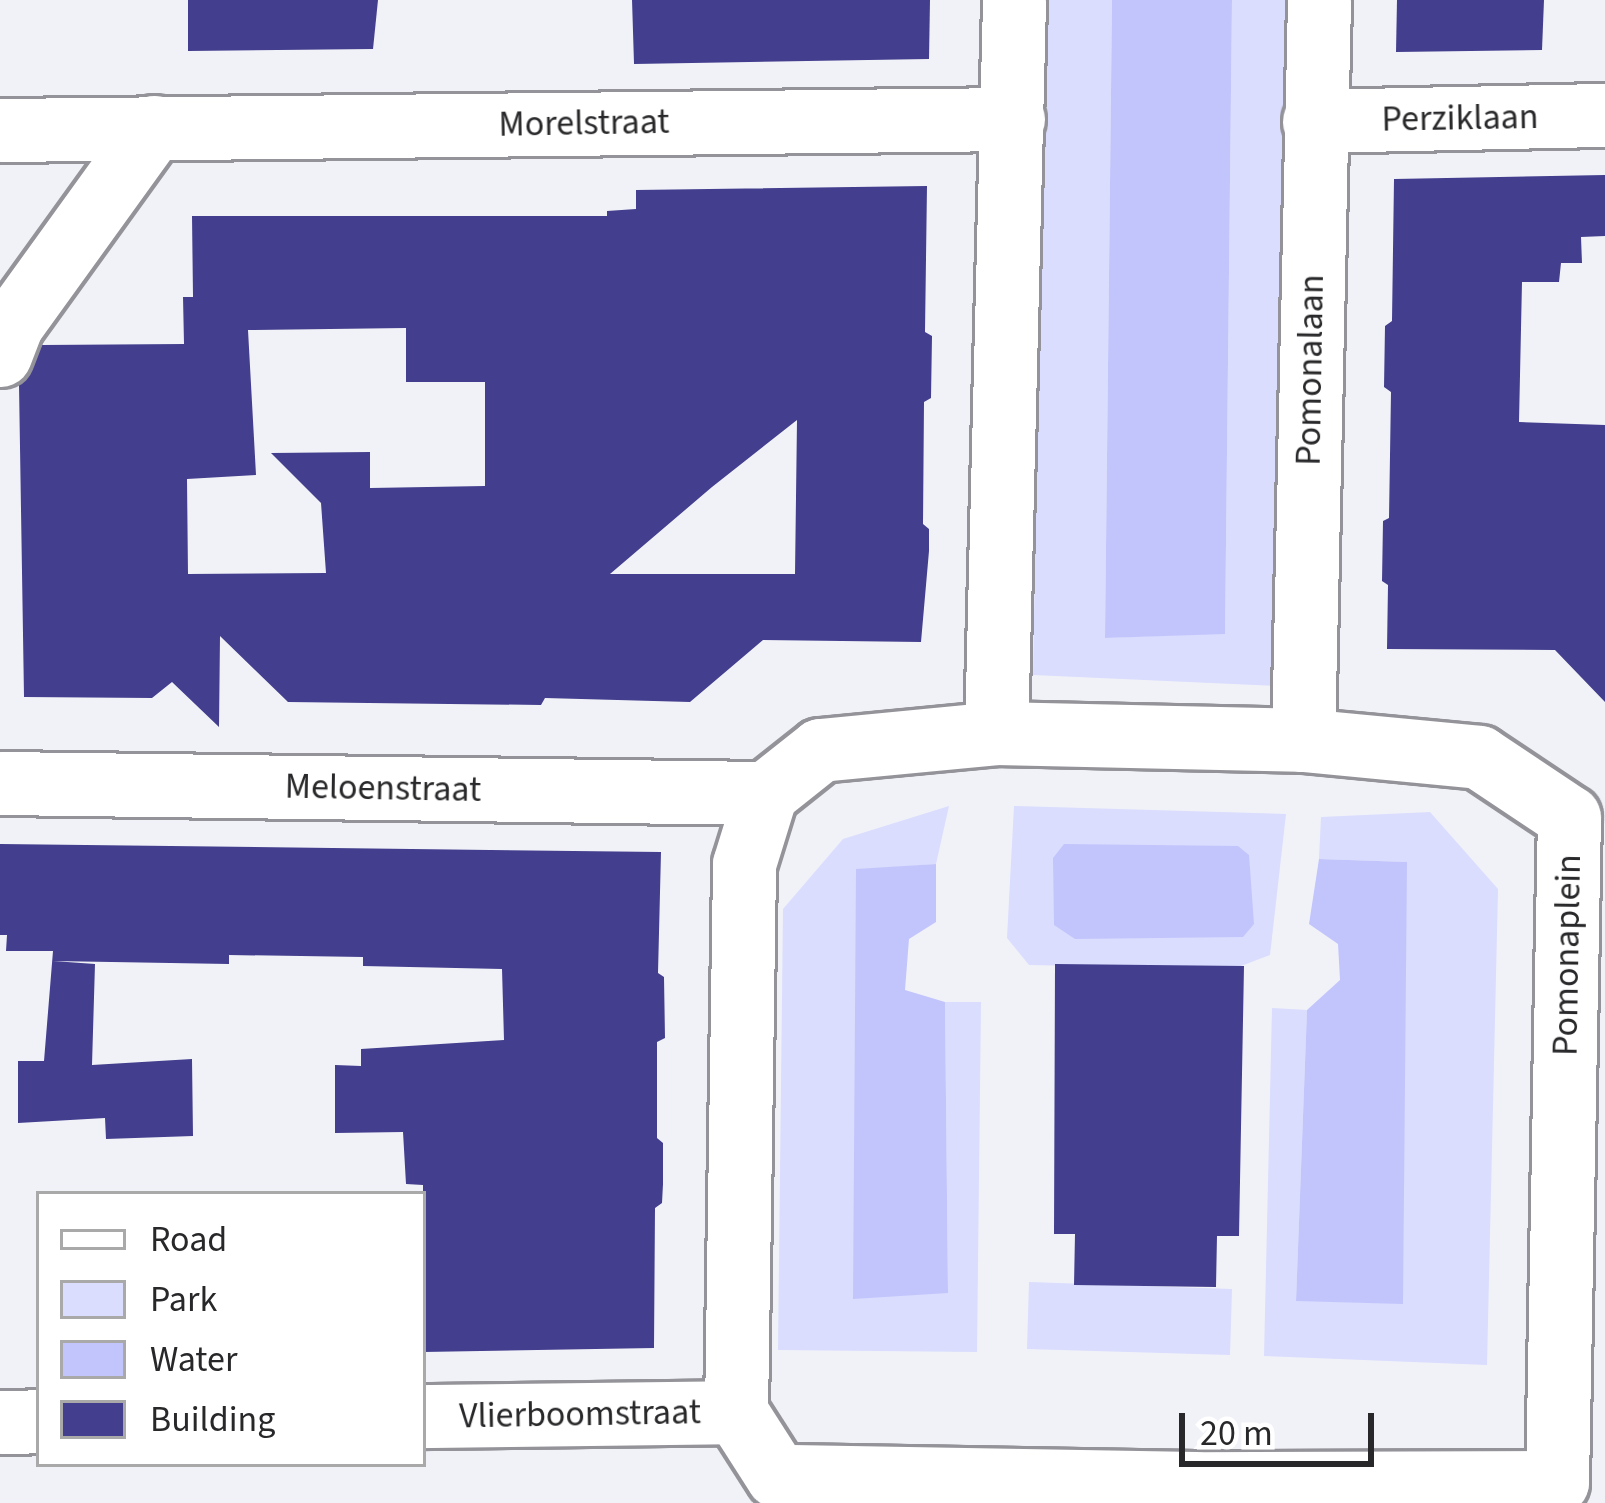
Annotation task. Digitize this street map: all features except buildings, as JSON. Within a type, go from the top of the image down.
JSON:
[{"type":"street","points":[[996,734],[1014,0]]},
{"type":"street","name":"Pomonalaan","points":[[1303,740],[1319,0]]},
{"type":"street","name":"Perziklaan","points":[[1315,121],[1605,116]]},
{"type":"street","name":"Morelstraat","points":[[0,130],[1013,119]]},
{"type":"street","points":[[0,355],[12,324],[154,127]]},
{"type":"street","name":"Pomonaplein","points":[[736,1412],[760,1489],[1574,1463],[1587,816],[1479,757],[1303,740],[996,734],[820,750],[766,793]]},
{"type":"street","name":"Meloenstraat","points":[[0,782],[766,793]]},
{"type":"street","points":[[736,1412],[744,864],[766,793]]},
{"type":"street","name":"Vlierboomstraat","points":[[426,1416],[736,1412]]},
{"type":"street","points":[[0,1422],[36,1421]]},
{"type":"green space","points":[[1045,0],[1112,0],[1105,638],[1225,633],[1232,0],[1288,0],[1280,686],[1033,675]]},
{"type":"green space","points":[[949,806],[936,864],[856,870],[948,1292],[945,1002],[981,1002],[977,1352],[778,1350],[783,909],[843,839]]},
{"type":"green space","points":[[1014,806],[1286,814],[1270,955],[1233,969],[1029,965],[1007,938]]},
{"type":"green space","points":[[1430,812],[1498,889],[1487,1365],[1264,1356],[1272,1008],[1307,1010],[1296,1301],[1407,862],[1319,859],[1321,817]]},
{"type":"green space","points":[[1029,1282],[1232,1289],[1230,1355],[1027,1349]]},
{"type":"water","points":[[1112,0],[1232,0],[1225,634],[1105,638]]},
{"type":"water","points":[[1064,844],[1238,846],[1249,855],[1254,924],[1243,937],[1075,939],[1054,925],[1053,858]]},
{"type":"water","points":[[1319,859],[1407,862],[1403,1304],[1296,1301],[1307,1010],[1340,980],[1338,944],[1309,924]]},
{"type":"water","points":[[936,864],[936,922],[909,939],[905,990],[945,1002],[948,1293],[853,1299],[856,869]]}]
